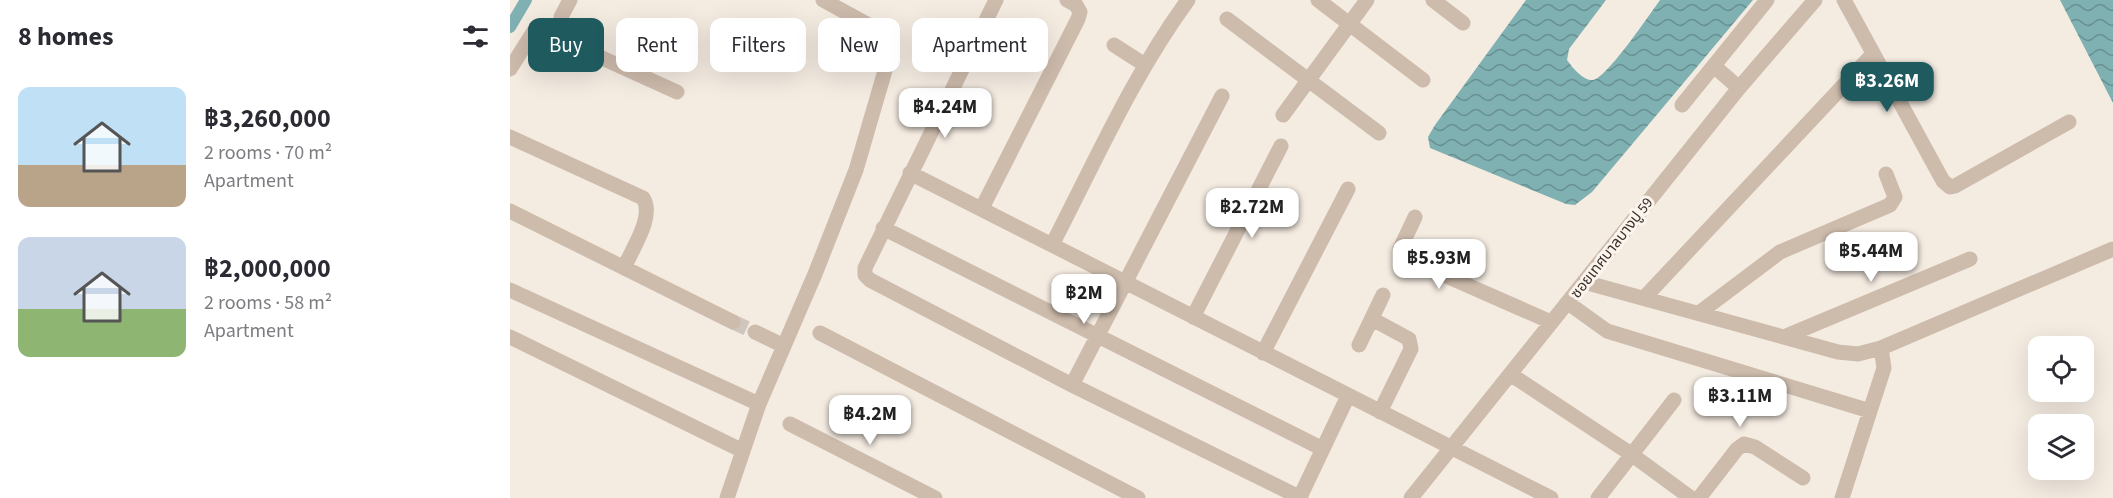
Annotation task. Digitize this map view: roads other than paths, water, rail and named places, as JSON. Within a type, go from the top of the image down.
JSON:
[{"type":"street","points":[[561,17],[570,0]]},
{"type":"street","points":[[727,498],[759,404],[815,274],[856,170],[891,50],[891,42],[887,35],[822,0]]},
{"type":"street","points":[[996,0],[883,228],[865,268],[870,280],[1072,385],[1300,498],[1348,396]]},
{"type":"street","points":[[982,208],[1078,19],[1080,12],[1076,5],[1066,0]]},
{"type":"street","points":[[1052,245],[1145,65],[1188,0]]},
{"type":"street","points":[[1318,0],[1423,80]]},
{"type":"street","points":[[1283,114],[1367,0]]},
{"type":"street","points":[[1433,0],[1463,23]]},
{"type":"street","points":[[1682,105],[1767,0]]},
{"type":"street","name":"ซอยเทศบาลบางปู 59","points":[[1411,498],[1739,88],[1815,0]]},
{"type":"street","points":[[1844,0],[1943,181],[1950,187],[2068,122]]},
{"type":"street","points":[[1227,19],[1379,133]]},
{"type":"street","points":[[510,69],[536,28],[677,92]]},
{"type":"street","points":[[1114,45],[1145,65]]},
{"type":"street","points":[[1644,298],[1873,54]]},
{"type":"street","points":[[1714,66],[1739,88]]},
{"type":"street","points":[[1072,385],[1222,96]]},
{"type":"street","points":[[510,137],[643,198],[647,204],[648,216],[624,268]]},
{"type":"street","points":[[1193,317],[1281,146]]},
{"type":"street","points":[[910,173],[1451,448],[1524,492],[1551,498]]},
{"type":"street","points":[[1699,314],[1780,252],[1890,205],[1895,197],[1886,174]]},
{"type":"street","points":[[1263,353],[1348,189]]},
{"type":"street","points":[[510,211],[734,322]]},
{"type":"street","points":[[1415,217],[1400,249],[1403,257],[1551,322]]},
{"type":"street","points":[[883,228],[1323,449]]},
{"type":"street","points":[[1584,282],[1849,354],[1881,348],[2113,249]]},
{"type":"street","points":[[1784,337],[1970,259]]},
{"type":"street","points":[[510,290],[759,404]]},
{"type":"street","points":[[1359,345],[1383,295]]},
{"type":"street","points":[[1568,303],[1607,331],[1870,411]]},
{"type":"street","points":[[1372,319],[1409,339],[1412,344],[1380,412]]},
{"type":"street","points":[[755,332],[784,346]]},
{"type":"street","points":[[820,333],[1138,498]]},
{"type":"street","points":[[510,337],[743,451]]},
{"type":"street","points":[[1842,498],[1884,368],[1881,348]]},
{"type":"street","points":[[1510,374],[1631,454],[1691,498]]},
{"type":"street","points":[[1598,498],[1674,400]]},
{"type":"street","points":[[789,424],[935,498]]},
{"type":"street","points":[[1699,498],[1737,448],[1744,444],[1755,447],[1803,478]]},
{"type":"water","points":[[1526,0],[1606,0],[1569,49],[1567,60],[1582,76],[1593,80],[1608,69],[1660,0],[1753,0],[1592,192],[1575,205],[1566,204],[1430,148],[1428,137],[1435,125]]},
{"type":"water","points":[[2060,0],[2113,0],[2113,103]]},
{"type":"waterway","points":[[510,27],[526,0]]},
{"type":"tunnel","points":[[733,322],[755,332]]}]
